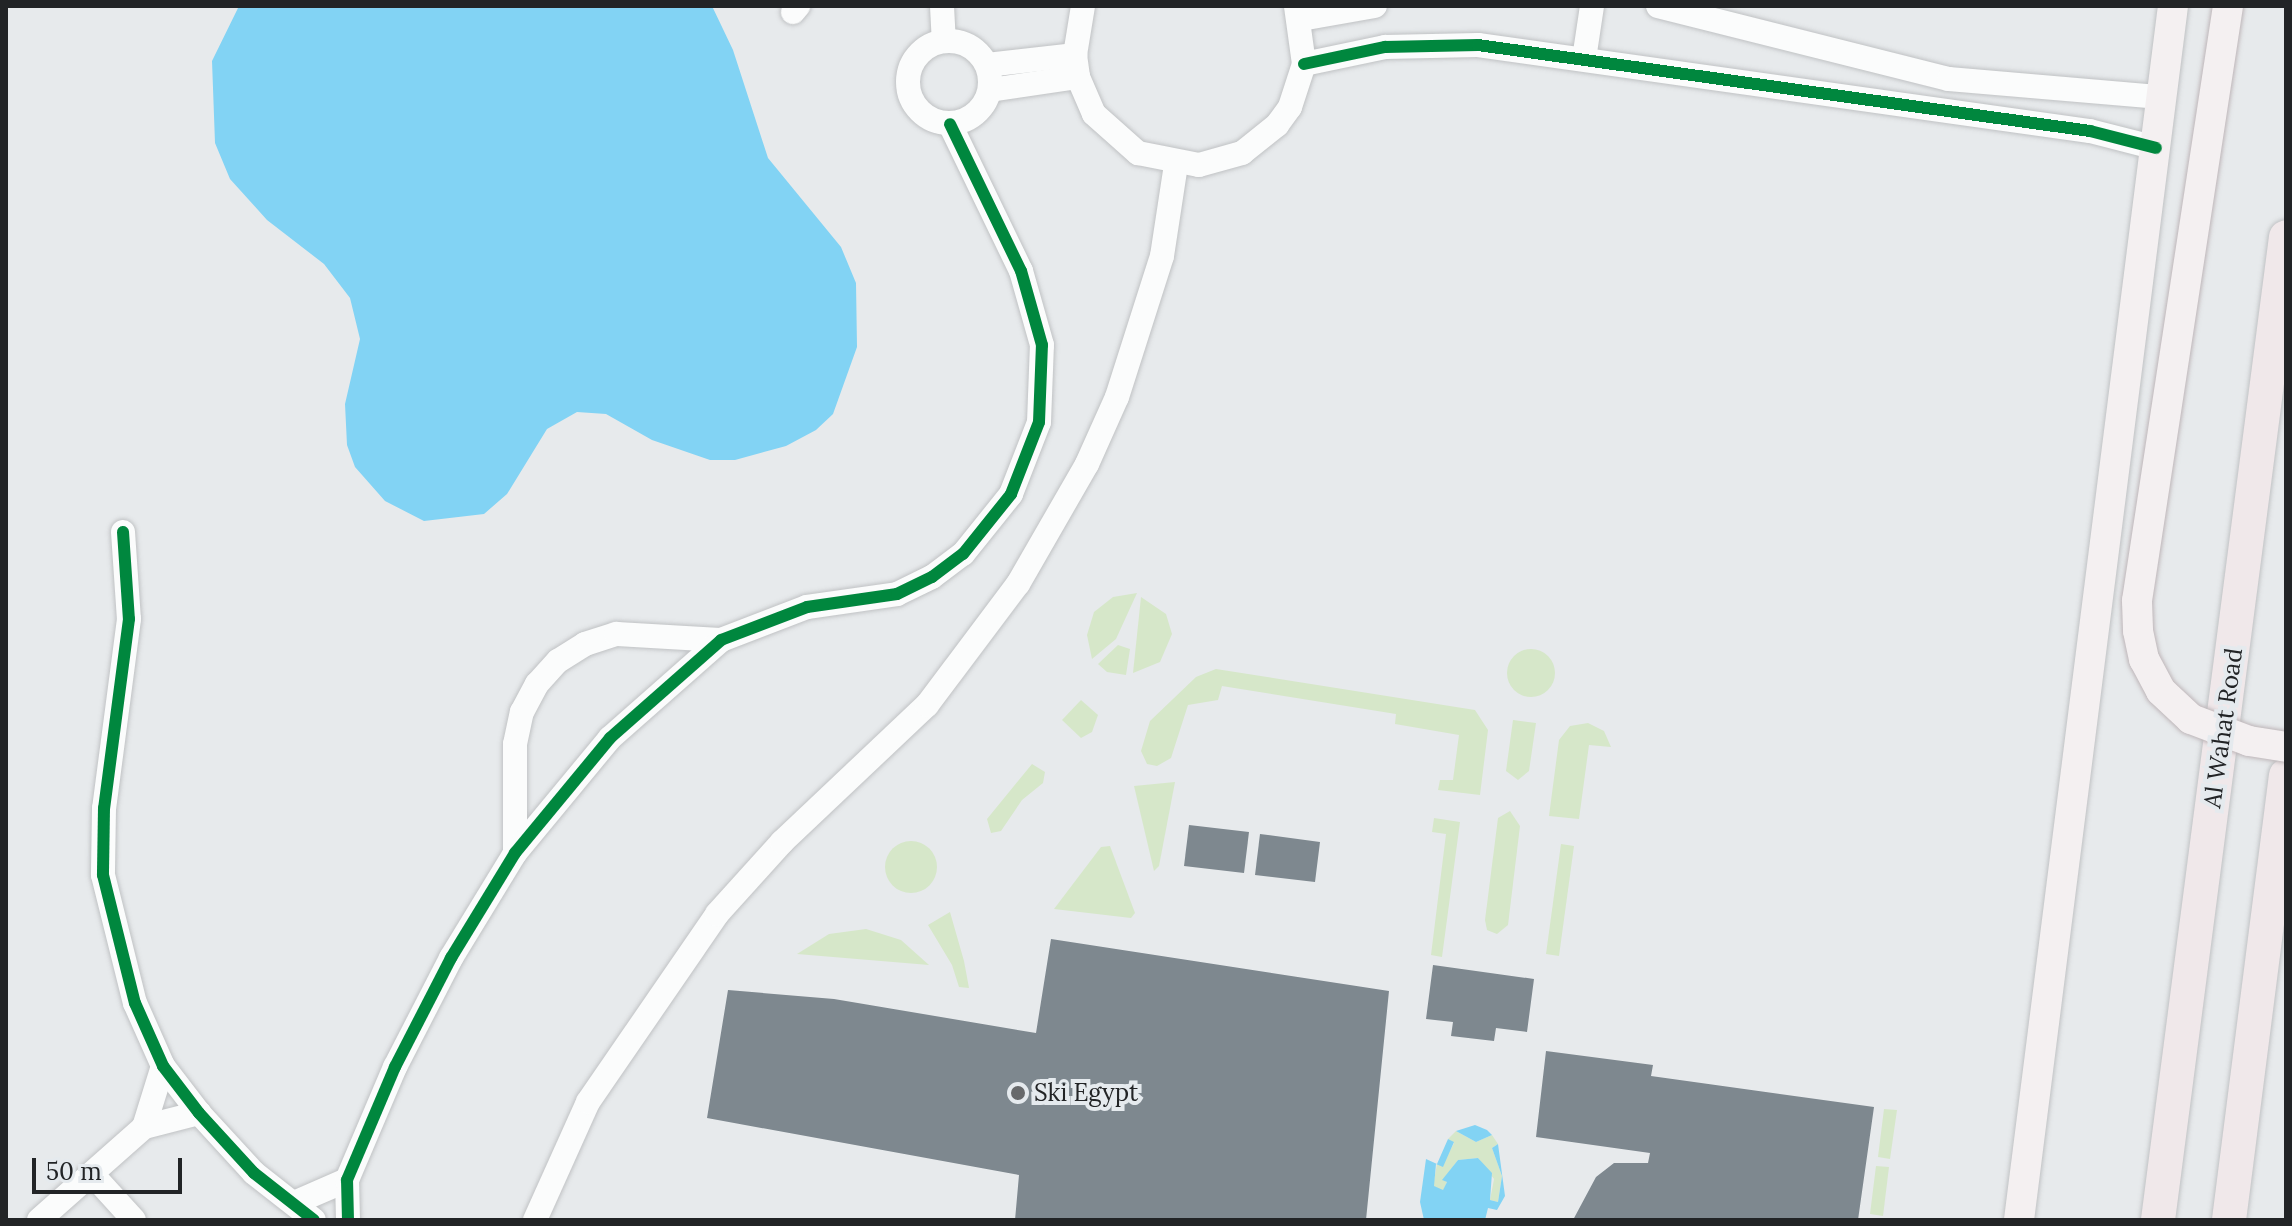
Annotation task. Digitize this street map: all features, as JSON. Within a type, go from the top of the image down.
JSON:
[{"type":"highway","name":"Al Wahat Road","points":[[2158,1220],[2286,237]]},
{"type":"highway","points":[[2229,1220],[2286,776]]},
{"type":"highway","points":[[2281,814],[2286,885]]},
{"type":"main road","points":[[2019,1220],[2173,6]]},
{"type":"main road","points":[[2228,6],[2137,601],[2138,631],[2144,659],[2161,691],[2191,719],[2249,741],[2286,747]]},
{"type":"street","points":[[942,6],[944,41]]},
{"type":"street","points":[[1083,6],[1076,66],[1094,114],[1114,136],[1138,153],[1176,165],[1221,161],[1261,141],[1290,107],[1304,64],[1298,13],[1375,6]]},
{"type":"street","points":[[1584,59],[1592,6]]},
{"type":"street","points":[[1658,6],[1949,79],[2160,97]]},
{"type":"street","points":[[348,1220],[347,1180],[423,1012],[515,853],[610,738],[721,640],[807,607],[897,594],[932,577],[989,526],[1028,459],[1044,384],[1035,307],[950,124],[920,111],[908,80],[915,58],[944,41],[974,49],[988,77],[976,114],[950,124]]},
{"type":"street","points":[[1304,64],[1385,47],[1437,44],[1584,59],[2090,131],[2156,148]]},
{"type":"street","points":[[988,77],[1076,66]]},
{"type":"street","points":[[535,1220],[588,1102],[717,914],[782,842],[927,705],[1018,584],[1087,464],[1117,397],[1162,256],[1176,165]]},
{"type":"street","points":[[123,532],[129,619],[104,808],[103,875],[135,1003],[163,1066],[199,1113],[254,1173],[314,1220]]},
{"type":"street","points":[[515,853],[515,744],[522,712],[537,684],[558,661],[585,644],[616,634],[721,640]]},
{"type":"street","points":[[144,1127],[163,1066]]},
{"type":"street","points":[[39,1220],[144,1127],[199,1113]]},
{"type":"street","points":[[92,1174],[134,1220]]},
{"type":"street","points":[[294,1203],[347,1180]]},
{"type":"green space","points":[[1137,593],[1116,639],[1092,659],[1087,635],[1094,612],[1113,597]]},
{"type":"green space","points":[[1141,597],[1166,614],[1172,634],[1160,662],[1133,673]]},
{"type":"green space","points":[[1118,645],[1130,649],[1126,675],[1107,672],[1098,664]]},
{"type":"green space","points":[[1531,649],[1548,656],[1555,673],[1548,690],[1531,697],[1514,690],[1507,673],[1514,656]]},
{"type":"green space","points":[[1216,669],[1475,710],[1488,730],[1480,795],[1438,790],[1440,780],[1453,780],[1459,735],[1395,724],[1396,714],[1222,686],[1218,700],[1188,705],[1171,758],[1157,766],[1147,764],[1141,751],[1150,721],[1196,677]]},
{"type":"green space","points":[[1081,700],[1098,715],[1092,732],[1081,738],[1062,720]]},
{"type":"green space","points":[[1513,720],[1536,723],[1529,771],[1518,780],[1506,771]]},
{"type":"green space","points":[[1588,723],[1604,731],[1611,747],[1589,745],[1579,819],[1549,816],[1559,740],[1570,726]]},
{"type":"green space","points":[[1032,764],[1045,772],[1043,783],[1022,800],[1001,831],[991,833],[987,819]]},
{"type":"green space","points":[[1175,782],[1159,866],[1154,871],[1134,786]]},
{"type":"green space","points":[[1510,811],[1520,826],[1508,925],[1497,934],[1487,930],[1485,920],[1498,818]]},
{"type":"green space","points":[[1434,818],[1460,822],[1442,957],[1431,955],[1446,834],[1432,832]]},
{"type":"green space","points":[[911,841],[929,849],[937,867],[929,885],[911,893],[893,885],[885,867],[893,849]]},
{"type":"green space","points":[[1561,844],[1574,846],[1559,956],[1546,954]]},
{"type":"green space","points":[[1110,846],[1135,913],[1131,918],[1054,909],[1101,847]]},
{"type":"green space","points":[[950,912],[969,988],[959,987],[952,965],[928,925]]},
{"type":"green space","points":[[866,929],[901,940],[929,965],[797,954],[829,934]]},
{"type":"green space","points":[[1884,1109],[1897,1110],[1890,1159],[1878,1157]]},
{"type":"green space","points":[[1456,1131],[1476,1142],[1492,1135],[1498,1144],[1492,1148],[1502,1176],[1498,1202],[1490,1200],[1494,1179],[1478,1158],[1458,1160],[1443,1180],[1447,1182],[1443,1191],[1433,1186],[1437,1164],[1442,1166],[1454,1143],[1448,1139]]},
{"type":"green space","points":[[1876,1166],[1889,1167],[1883,1216],[1870,1214]]},
{"type":"water","points":[[239,6],[712,6],[733,50],[768,158],[841,247],[856,283],[857,347],[833,414],[816,430],[786,446],[735,460],[710,460],[652,440],[606,414],[577,412],[547,429],[507,494],[484,514],[424,521],[385,501],[355,467],[347,445],[345,404],[360,339],[350,298],[324,264],[267,220],[230,179],[215,143],[212,61]]},
{"type":"water","points":[[1475,1125],[1492,1135],[1476,1142],[1456,1131]]},
{"type":"water","points":[[1448,1139],[1454,1142],[1443,1167],[1436,1164],[1434,1186],[1443,1190],[1447,1182],[1442,1180],[1458,1160],[1478,1158],[1492,1173],[1490,1200],[1498,1202],[1502,1176],[1492,1148],[1498,1144],[1505,1196],[1497,1210],[1488,1208],[1485,1220],[1424,1220],[1420,1202],[1426,1159],[1437,1164]]},
{"type":"building","points":[[1189,825],[1249,832],[1244,873],[1184,866]]},
{"type":"building","points":[[1260,834],[1320,842],[1315,882],[1255,875]]},
{"type":"building","name":"Ski Egypt","points":[[1051,939],[1389,991],[1366,1220],[1015,1220],[1019,1175],[707,1118],[728,990],[834,999],[1036,1033]]},
{"type":"building","points":[[1433,965],[1534,979],[1527,1032],[1496,1028],[1494,1041],[1451,1036],[1453,1022],[1426,1019]]},
{"type":"building","points":[[1546,1051],[1653,1065],[1651,1076],[1874,1107],[1858,1220],[1573,1220],[1596,1177],[1614,1163],[1648,1163],[1650,1153],[1536,1137]]},
{"type":"cycle path","points":[[1304,64],[1385,47],[1478,45],[2090,131],[2156,148]]},
{"type":"cycle path","points":[[348,1220],[347,1180],[395,1067],[451,958],[515,853],[610,738],[721,640],[807,607],[897,594],[932,577],[963,554],[1011,494],[1039,422],[1042,345],[1021,271],[950,124]]},
{"type":"cycle path","points":[[123,532],[129,619],[104,808],[103,875],[135,1003],[163,1066],[199,1113],[254,1173],[314,1220]]},
{"type":"place","name":"Ski Egypt","points":[[1018,1093]]}]
